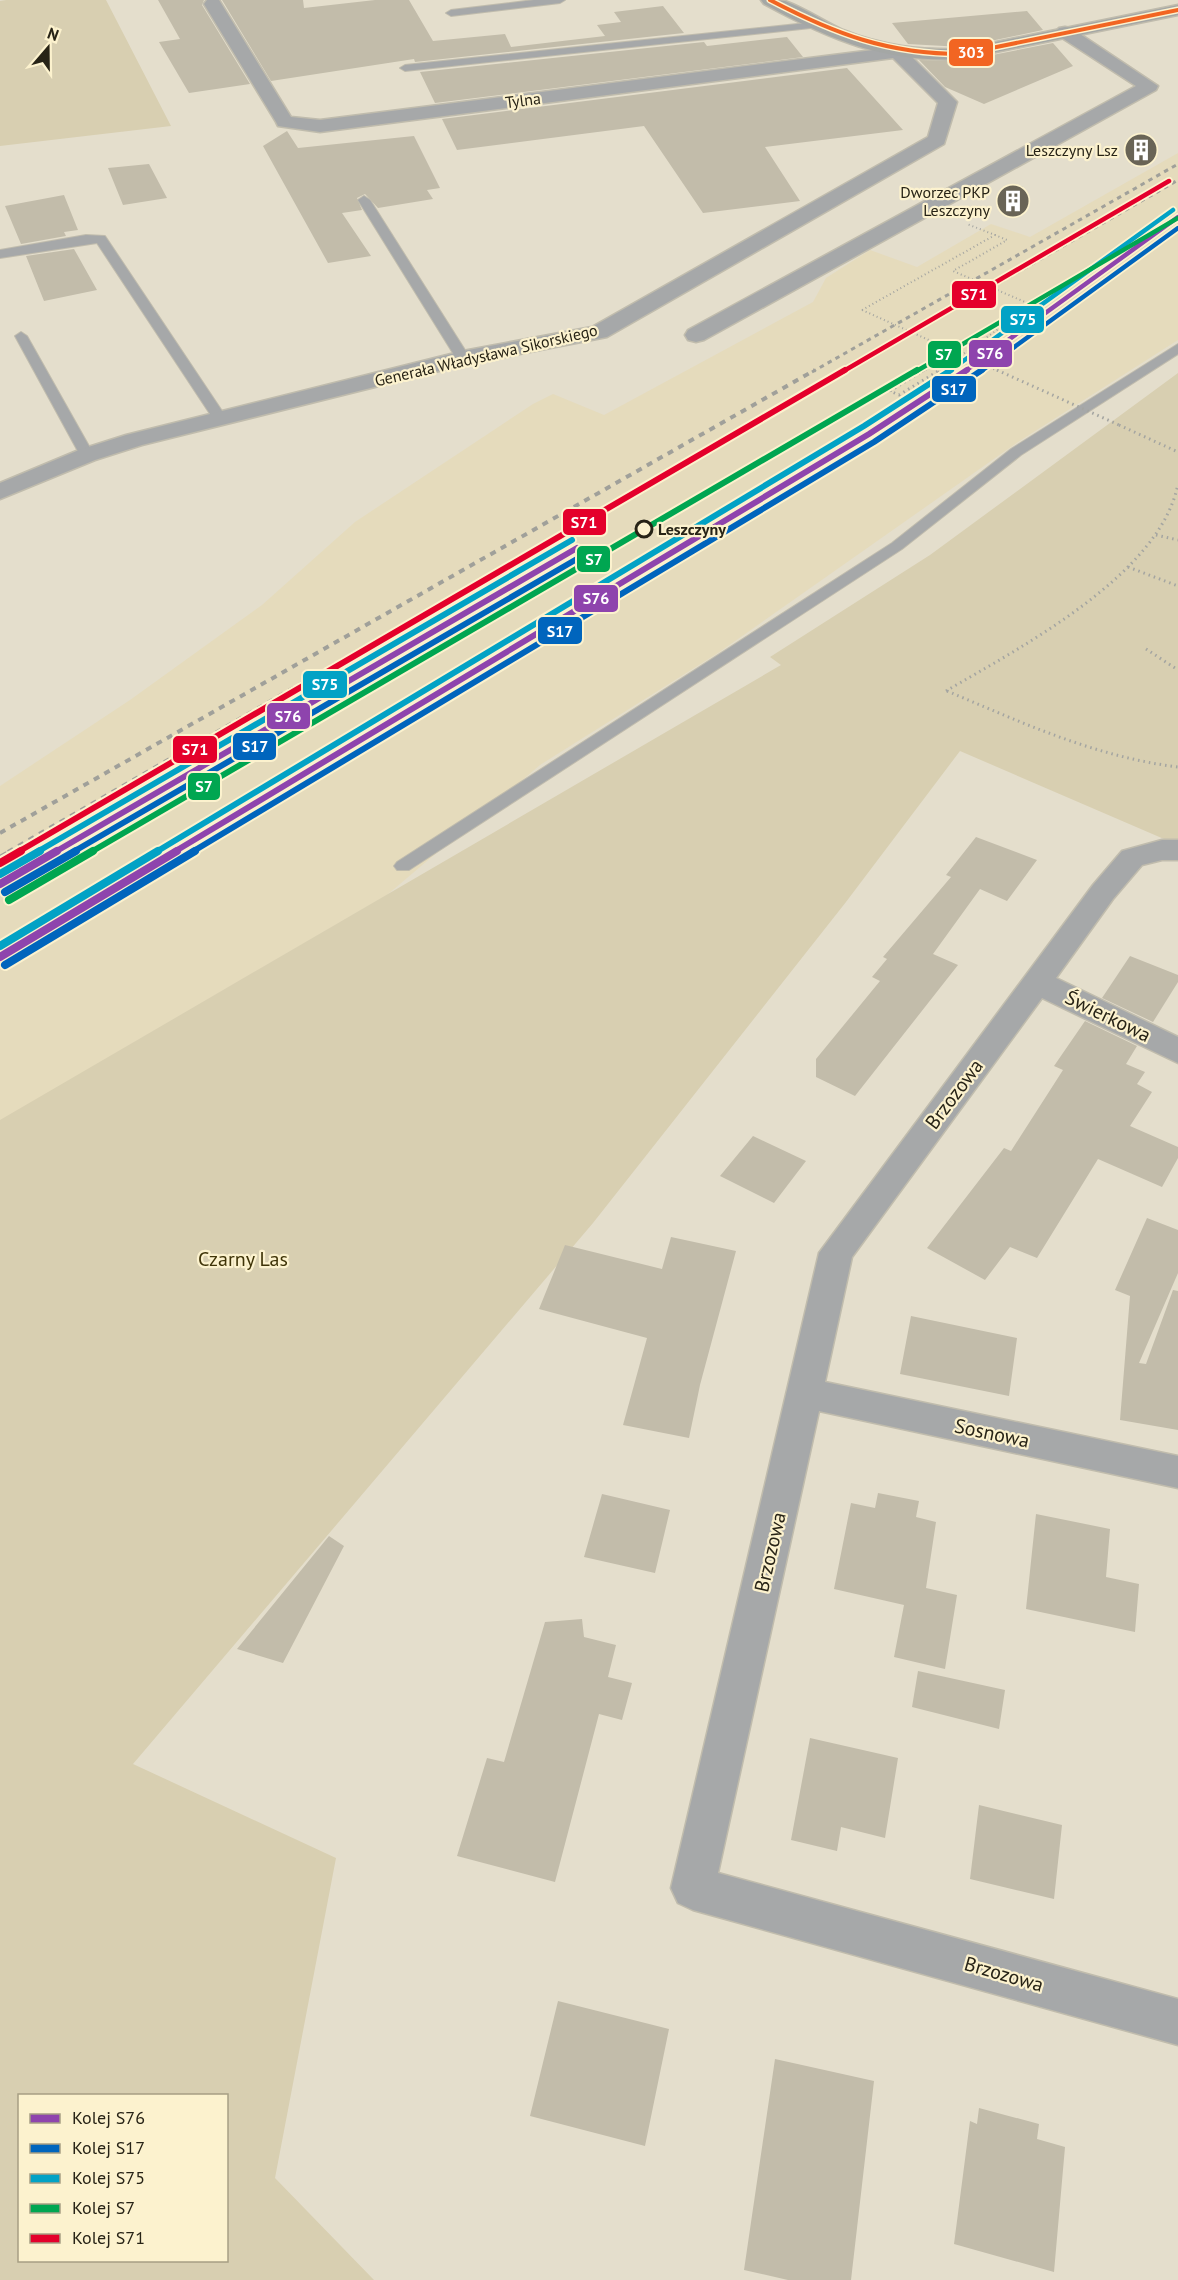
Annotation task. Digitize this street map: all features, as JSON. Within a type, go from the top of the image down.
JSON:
[{"type":"street","points":[[770,0],[816,25],[862,44],[897,52],[925,55],[962,54],[1178,10]]},
{"type":"street","name":"Tylna","points":[[213,4],[285,122],[320,126],[897,52]]},
{"type":"street","points":[[696,335],[1149,86],[1065,32]]},
{"type":"street","name":"Generała Władysława Sikorskiego","points":[[0,492],[87,455],[219,417],[463,358],[599,332],[937,140],[948,102],[897,52]]},
{"type":"street","name":"Brzozowa","points":[[1178,850],[1162,850],[1132,858],[1103,892],[836,1253],[693,1888],[1178,2022]]},
{"type":"street","name":"Świerkowa","points":[[1037,982],[1178,1051]]},
{"type":"street","name":"Sosnowa","points":[[806,1393],[1178,1472]]},
{"type":"lane","points":[[450,13],[560,0]]},
{"type":"lane","points":[[405,68],[816,25]]},
{"type":"lane","points":[[364,200],[463,358]]},
{"type":"lane","points":[[0,254],[86,239],[101,239],[219,417]]},
{"type":"lane","points":[[21,336],[87,455]]},
{"type":"lane","points":[[402,866],[897,546],[1016,452],[1178,348]]},
{"type":"path","points":[[954,351],[890,391],[899,395],[957,360],[1032,305],[953,271],[1007,240],[994,235]]},
{"type":"path","points":[[914,281],[862,310],[1178,452]]},
{"type":"path","points":[[1178,484],[1168,517],[1156,535],[1128,567],[1101,590],[1048,627],[946,691],[1030,726],[1112,756],[1178,767]]},
{"type":"path","points":[[1156,535],[1178,540]]},
{"type":"path","points":[[1128,567],[1178,586]]},
{"type":"path","points":[[1146,649],[1178,670]]},
{"type":"shaded area","points":[[1178,153],[1178,340],[1018,442],[718,653],[540,765],[387,895],[0,1123],[0,786],[130,700],[262,605],[355,522],[533,404],[553,394],[604,415],[813,302],[826,278],[870,250],[917,267],[991,224],[1030,237]]},
{"type":"green space","points":[[106,0],[171,126],[0,146],[0,1]]},
{"type":"green space","name":"Czarny Las","points":[[1178,373],[1178,839],[1164,839],[960,751],[846,902],[593,1223],[133,1764],[336,1858],[275,2178],[374,2280],[0,2280],[0,1120],[781,665],[770,657],[930,555]]},
{"type":"building","points":[[158,0],[204,0],[202,5],[250,84],[189,93],[159,42],[180,39]]},
{"type":"building","points":[[222,0],[303,0],[304,8],[375,0],[409,0],[433,41],[505,34],[511,47],[605,36],[597,25],[621,22],[614,12],[663,6],[684,33],[415,62],[414,59],[271,81]]},
{"type":"building","points":[[1027,11],[1043,30],[962,47],[908,44],[892,23]]},
{"type":"building","points":[[787,37],[803,57],[435,103],[420,72],[704,42],[707,46]]},
{"type":"building","points":[[1053,43],[1073,66],[984,104],[945,87],[919,60],[962,61]]},
{"type":"building","points":[[847,68],[903,130],[765,147],[800,201],[703,213],[644,126],[457,150],[442,119]]},
{"type":"building","points":[[287,131],[298,148],[414,136],[440,188],[427,190],[433,199],[378,208],[365,194],[357,198],[362,210],[342,213],[371,256],[328,263],[263,146]]},
{"type":"building","points":[[149,164],[167,198],[123,205],[108,168]]},
{"type":"building","points":[[64,195],[78,230],[64,232],[66,236],[21,244],[5,206]]},
{"type":"building","points":[[74,249],[97,290],[44,301],[26,256]]},
{"type":"building","points":[[976,837],[1037,860],[1007,901],[980,889],[933,954],[958,965],[855,1096],[816,1077],[816,1059],[880,981],[872,977],[887,959],[883,957],[951,877],[946,875]]},
{"type":"building","points":[[1130,956],[1178,975],[1178,982],[1153,1022],[1102,998]]},
{"type":"building","points":[[1085,1021],[1137,1046],[1126,1064],[1145,1072],[1137,1084],[1152,1092],[1130,1126],[1178,1147],[1178,1158],[1162,1187],[1098,1159],[1037,1258],[1010,1247],[985,1280],[927,1248],[1004,1148],[1011,1151],[1063,1070],[1054,1066]]},
{"type":"building","points":[[753,1136],[806,1161],[774,1203],[720,1176]]},
{"type":"building","points":[[1147,1218],[1178,1230],[1178,1273],[1139,1363],[1146,1364],[1173,1290],[1178,1291],[1178,1430],[1120,1420],[1130,1296],[1115,1290]]},
{"type":"building","points":[[671,1237],[736,1251],[700,1385],[689,1438],[623,1425],[647,1338],[539,1309],[565,1245],[662,1269]]},
{"type":"building","points":[[911,1316],[1017,1338],[1009,1396],[900,1374]]},
{"type":"building","points":[[878,1493],[919,1501],[916,1517],[936,1522],[926,1588],[957,1595],[945,1669],[894,1657],[904,1605],[834,1589],[851,1503],[875,1508]]},
{"type":"building","points":[[602,1494],[670,1510],[655,1573],[584,1557]]},
{"type":"building","points":[[1036,1514],[1110,1529],[1106,1577],[1139,1584],[1135,1632],[1026,1609]]},
{"type":"building","points":[[329,1536],[344,1546],[283,1663],[237,1649]]},
{"type":"building","points":[[582,1619],[584,1637],[616,1645],[608,1677],[632,1683],[622,1720],[599,1714],[555,1882],[457,1856],[487,1758],[504,1762],[545,1622]]},
{"type":"building","points":[[918,1671],[1005,1690],[999,1729],[912,1707]]},
{"type":"building","points":[[810,1738],[898,1758],[885,1838],[841,1827],[837,1851],[791,1840]]},
{"type":"building","points":[[979,1805],[1062,1825],[1054,1899],[970,1879]]},
{"type":"building","points":[[558,2001],[669,2029],[645,2146],[530,2116]]},
{"type":"building","points":[[775,2059],[874,2081],[851,2280],[788,2280],[744,2270]]},
{"type":"building","points":[[979,2108],[1039,2124],[1037,2139],[1065,2147],[1054,2272],[954,2244],[970,2121],[977,2124]]},
{"type":"railway","points":[[812,372],[1178,164]]},
{"type":"railway","points":[[844,372],[1178,180]]},
{"type":"railway","points":[[0,833],[815,370]]},
{"type":"railway","points":[[8,852],[847,370]]},
{"type":"railway","points":[[0,857],[11,851]]},
{"type":"rail line","name":"S71","points":[[0,863],[1169,181]]},
{"type":"rail line","name":"S75","points":[[0,946],[864,426],[971,357],[1173,210]]},
{"type":"rail line","name":"S76","points":[[0,957],[869,434],[976,364],[1178,217]]},
{"type":"rail line","name":"S7","points":[[9,900],[1178,218]]},
{"type":"rail line","name":"S17","points":[[5,965],[874,442],[981,371],[1178,228]]},
{"type":"rail line","name":"S75","points":[[0,874],[572,540]]},
{"type":"rail line","name":"S76","points":[[0,884],[577,548]]},
{"type":"rail line","name":"S17","points":[[5,892],[582,556]]},
{"type":"transit line","name":"303","points":[[770,0],[817,24],[862,41],[910,52],[935,54],[962,54],[1178,10]]},
{"type":"place","name":"Leszczyny Lsz","points":[[1141,150]]},
{"type":"place","name":"Dworzec PKP Leszczyny","points":[[1013,201]]},
{"type":"place","name":"Leszczyny","points":[[644,529]]}]
